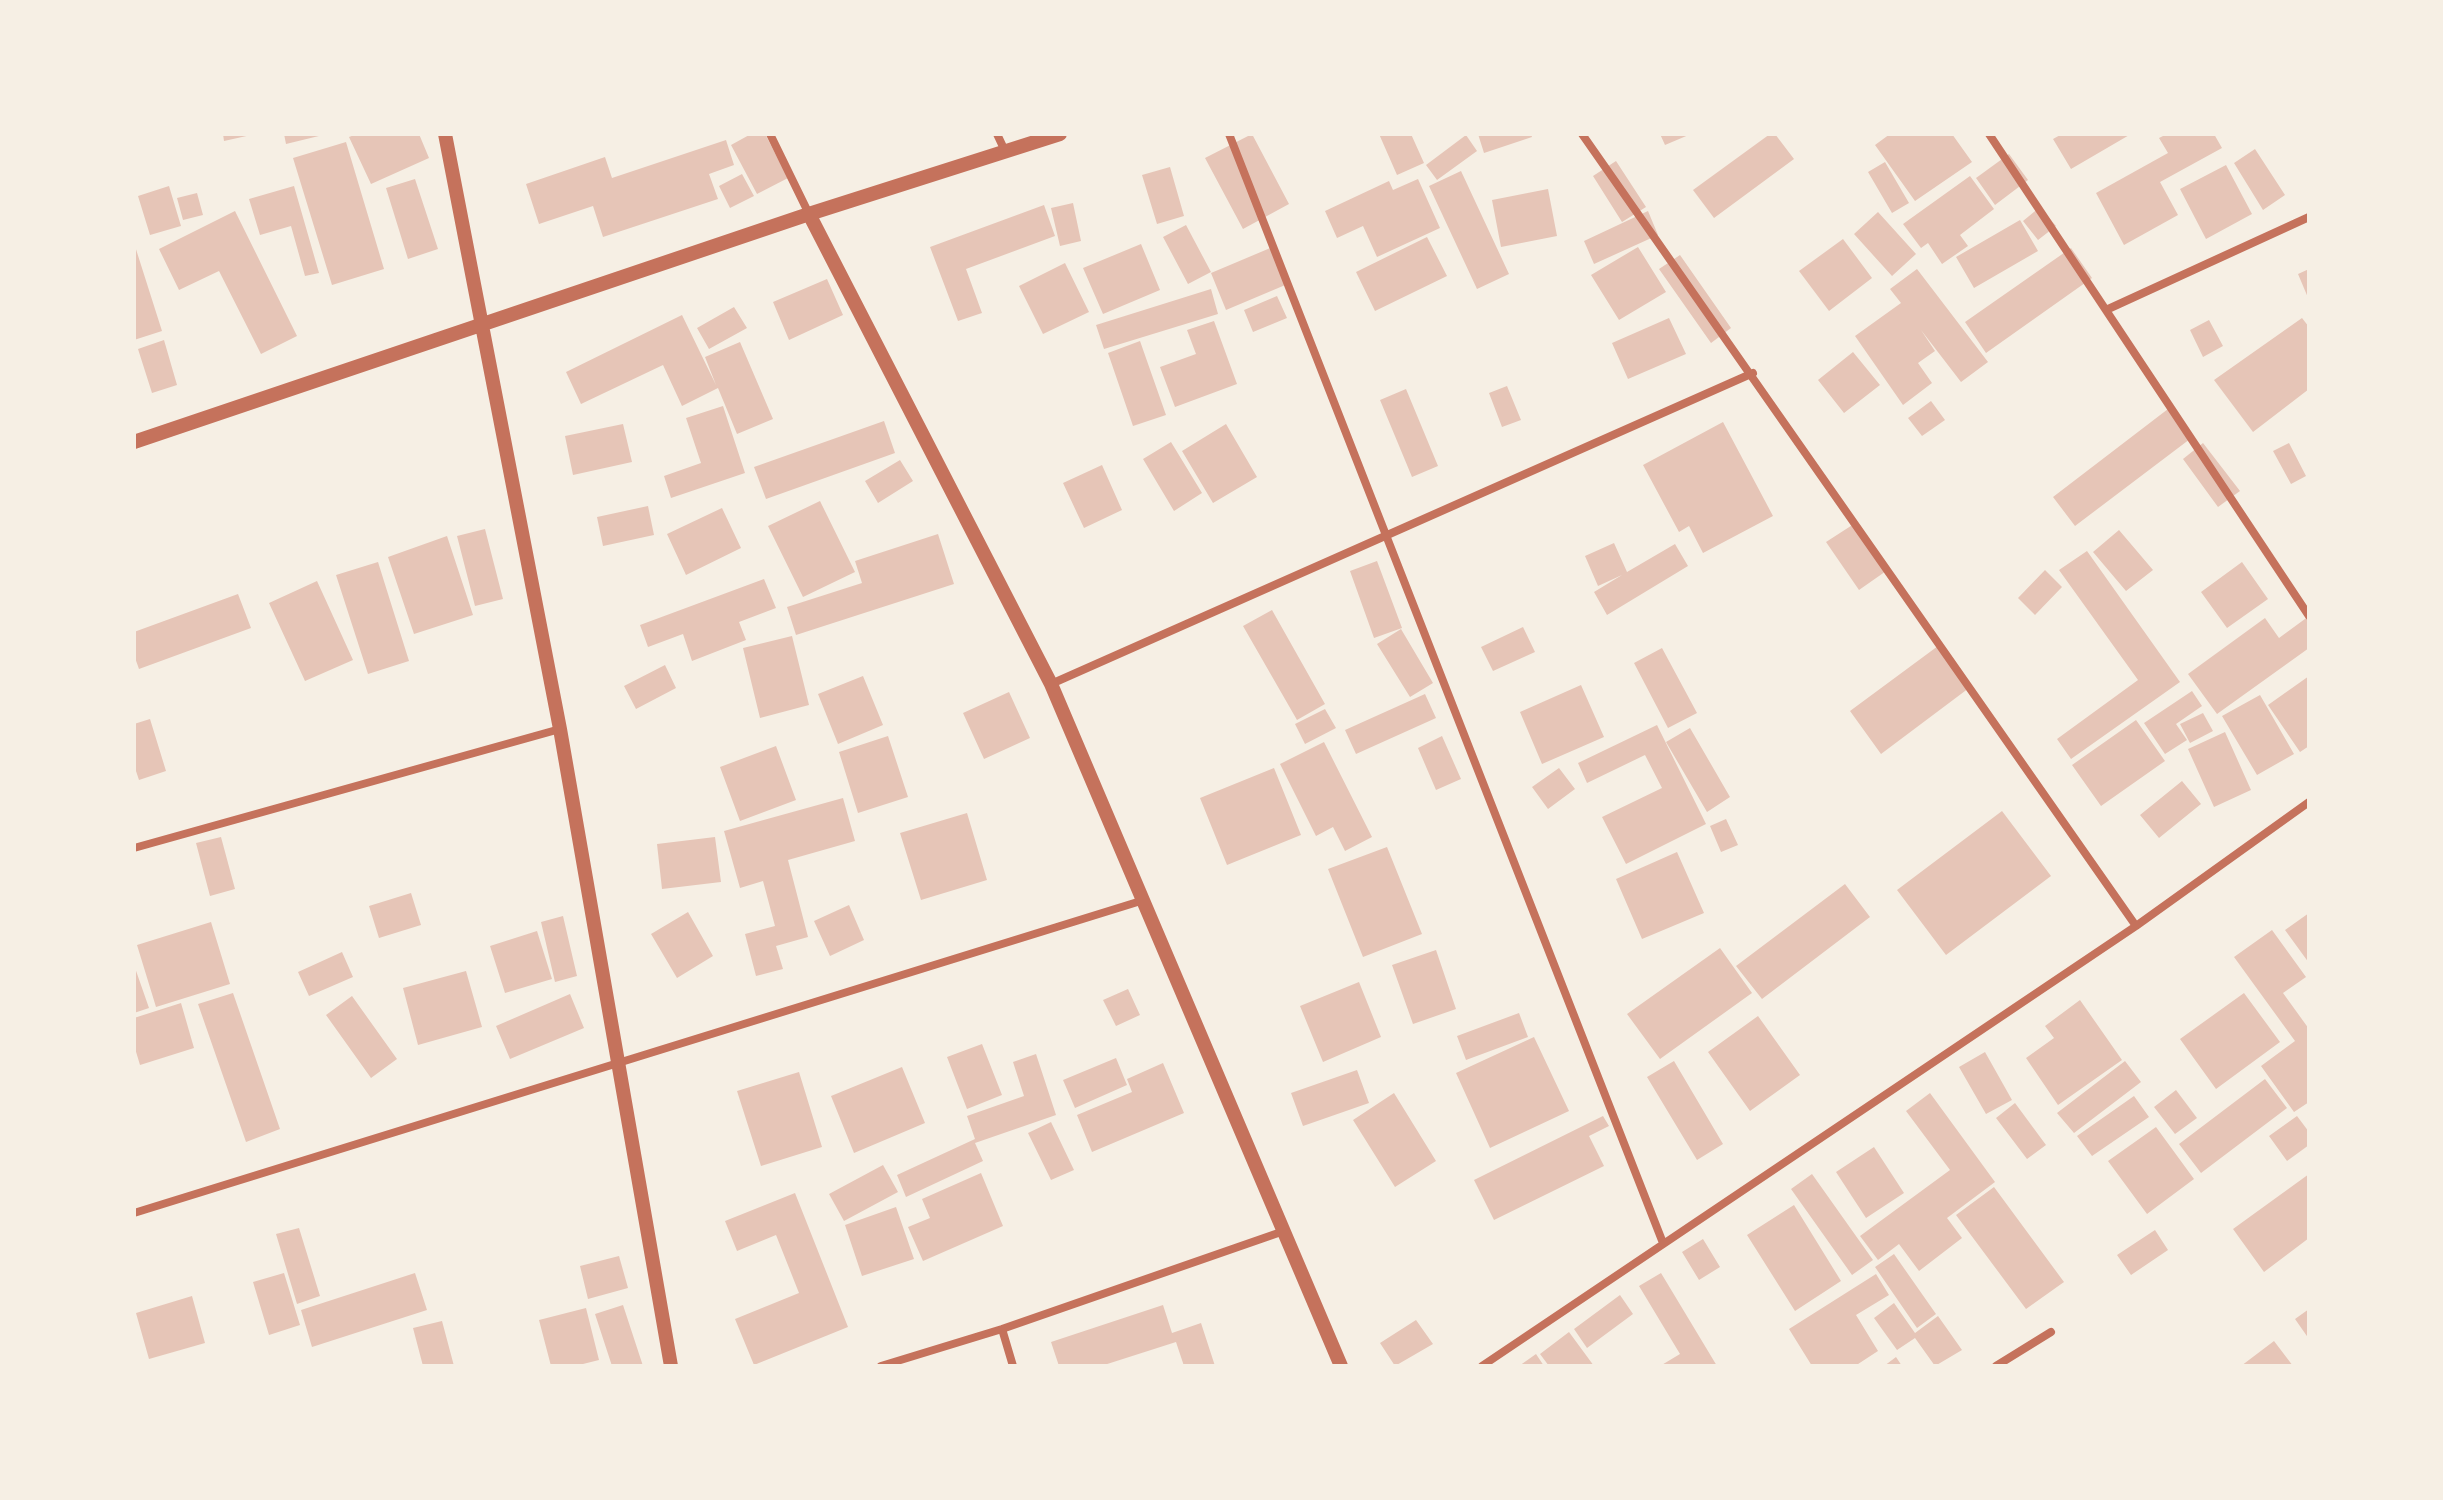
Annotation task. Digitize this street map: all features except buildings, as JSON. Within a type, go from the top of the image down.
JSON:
[{"type":"street","points":[[445,134],[560,729],[671,1366]]},
{"type":"street","points":[[770,134],[1051,684],[1341,1366]]},
{"type":"street","points":[[997,134],[1005,151]]},
{"type":"street","points":[[134,442],[809,214],[1060,134]]},
{"type":"street","points":[[1229,134],[1663,1243]]},
{"type":"street","points":[[1582,134],[1753,373],[2136,926]]},
{"type":"street","points":[[1989,134],[2309,616]]},
{"type":"street","points":[[2106,310],[2309,217]]},
{"type":"street","points":[[1051,684],[1753,373]]},
{"type":"street","points":[[134,848],[560,729]]},
{"type":"street","points":[[1482,1366],[2136,926],[2309,802]]},
{"type":"street","points":[[134,1213],[1144,900]]},
{"type":"street","points":[[881,1366],[1002,1329],[1284,1231]]},
{"type":"street","points":[[1002,1329],[1013,1366]]},
{"type":"street","points":[[1996,1366],[2051,1332]]}]
